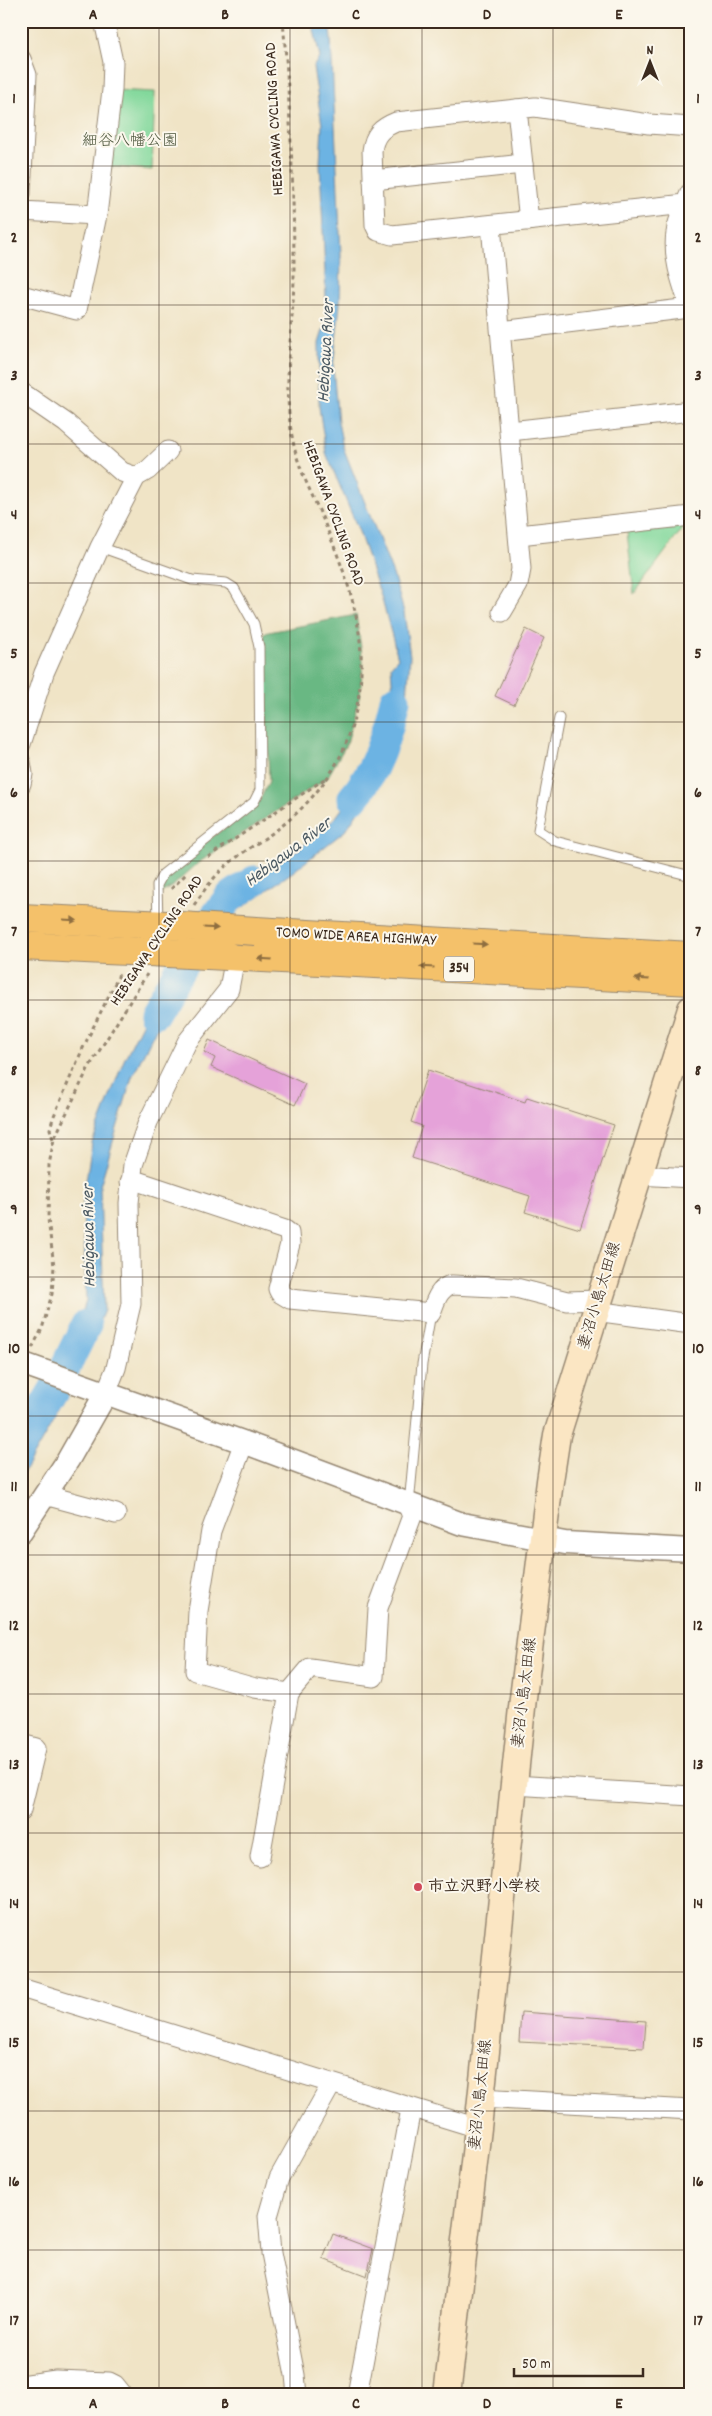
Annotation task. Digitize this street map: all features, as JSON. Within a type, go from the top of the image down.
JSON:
[{"type":"highway","name":"TOMO WIDE AREA HIGHWAY","points":[[21,918],[168,917],[256,931],[691,956]]},
{"type":"highway","name":"TOMO WIDE AREA HIGHWAY","points":[[21,946],[149,961],[231,957],[691,981]]},
{"type":"main road","name":"妻沼小島太田線","points":[[448,2395],[514,1785],[557,1435],[596,1306],[691,1009]]},
{"type":"street","points":[[21,295],[77,310],[97,215],[112,90],[113,62],[104,21]]},
{"type":"street","points":[[21,59],[27,75],[21,194]]},
{"type":"street","points":[[500,331],[691,309],[678,264],[675,244],[676,232],[688,198],[529,221],[392,235],[383,233],[375,225],[373,141],[385,126],[396,122],[535,107],[649,124],[691,127]]},
{"type":"street","points":[[517,109],[529,221]]},
{"type":"street","points":[[373,180],[523,164]]},
{"type":"street","points":[[21,211],[97,215]]},
{"type":"street","points":[[491,225],[520,535],[521,569],[518,585],[502,612]]},
{"type":"street","points":[[21,392],[66,423],[122,472],[136,477]]},
{"type":"street","points":[[510,431],[691,411]]},
{"type":"street","points":[[21,744],[44,674],[100,547],[136,477],[148,470],[168,451]]},
{"type":"street","points":[[520,535],[691,516]]},
{"type":"street","points":[[21,762],[23,774],[21,784]]},
{"type":"street","points":[[21,1530],[91,1421],[124,1342],[131,1304],[130,1182],[135,1158],[148,1122],[187,1042],[229,989],[231,957]]},
{"type":"street","points":[[638,1175],[691,1178]]},
{"type":"street","points":[[130,1182],[140,1182],[285,1230],[289,1233],[290,1244],[278,1284],[280,1294],[285,1298],[431,1313],[445,1286],[516,1288],[567,1301],[691,1324]]},
{"type":"street","points":[[26,1361],[462,1524],[543,1540],[589,1546],[691,1550]]},
{"type":"street","points":[[244,1442],[211,1531],[198,1612],[195,1671],[255,1688],[288,1693]]},
{"type":"street","points":[[45,1494],[116,1514]]},
{"type":"street","points":[[260,1857],[288,1693],[310,1668],[374,1677],[378,1608],[412,1516],[408,1504]]},
{"type":"street","points":[[21,1744],[36,1748],[21,1810]]},
{"type":"street","points":[[514,1785],[691,1796]]},
{"type":"street","points":[[21,1988],[331,2085],[478,2128]]},
{"type":"street","points":[[297,2395],[296,2375],[271,2253],[268,2216],[279,2178],[331,2085]]},
{"type":"street","points":[[481,2098],[691,2110]]},
{"type":"street","points":[[357,2395],[411,2109]]},
{"type":"street","points":[[21,2385],[56,2380],[109,2382],[115,2385],[123,2395]]},
{"type":"lane","points":[[100,547],[192,580],[226,583],[234,588],[254,624],[259,647],[260,790],[254,802],[163,874],[157,885],[168,917]]},
{"type":"lane","points":[[559,718],[538,830],[555,841],[691,876]]},
{"type":"lane","points":[[408,1504],[422,1364],[431,1313]]},
{"type":"path","name":"HEBIGAWA CYCLING ROAD","points":[[168,917],[200,897],[231,862],[284,824],[320,790],[346,743],[360,691],[363,662],[359,628],[344,572],[300,469],[293,442],[289,413],[288,352],[294,272],[283,21]]},
{"type":"path","points":[[206,858],[327,778]]},
{"type":"path","points":[[168,917],[174,885],[192,869]]},
{"type":"path","name":"HEBIGAWA CYCLING ROAD","points":[[26,1361],[42,1329],[52,1294],[54,1266],[48,1219],[49,1165],[54,1139],[88,1069],[149,961]]},
{"type":"path","points":[[54,1139],[50,1129],[53,1118],[82,1048],[118,977],[119,970]]},
{"type":"green space","name":"細谷八幡公園","points":[[112,90],[155,92],[152,170],[103,166]]},
{"type":"green space","points":[[691,517],[634,594],[626,523]]},
{"type":"green space","points":[[356,615],[363,662],[360,694],[347,743],[327,778],[198,863],[174,885],[158,895],[163,874],[259,802],[269,781],[264,633]]},
{"type":"water","points":[[312,21],[329,21],[331,39],[341,255],[340,304],[333,368],[338,422],[343,447],[393,574],[404,612],[410,656],[406,712],[390,763],[346,830],[294,871],[240,909],[208,908],[252,873],[298,850],[336,817],[369,772],[387,735],[393,695],[391,666],[398,658],[381,596],[358,529],[326,453],[319,407],[319,343],[327,318],[320,164],[322,125],[313,67],[320,57]]},
{"type":"water","points":[[166,976],[182,977],[132,1077],[100,1186],[104,1310],[81,1368],[64,1360],[68,1355],[86,1301],[83,1199],[92,1143],[124,1060]]},
{"type":"water","points":[[53,1383],[71,1390],[21,1477],[21,1439]]},
{"type":"building","points":[[526,629],[544,638],[514,705],[495,696]]},
{"type":"building","points":[[209,1040],[305,1084],[295,1105],[211,1067],[215,1058],[204,1052]]},
{"type":"building","points":[[428,1070],[525,1102],[527,1097],[614,1125],[580,1229],[525,1212],[530,1196],[412,1158],[422,1126],[411,1122]]},
{"type":"building","points":[[521,2012],[646,2021],[644,2048],[519,2042]]},
{"type":"building","points":[[333,2234],[373,2249],[367,2276],[323,2259]]},
{"type":"waterway","points":[[691,224],[688,230],[691,243]]},
{"type":"waterway","name":"Hebigawa River","points":[[353,798],[361,788],[380,752],[395,700]]},
{"type":"waterway","name":"Hebigawa River","points":[[154,1013],[196,942],[229,898],[254,881]]},
{"type":"waterway","name":"Hebigawa River","points":[[21,1444],[54,1390],[86,1325]]},
{"type":"place","name":"市立沢野小学校","points":[[418,1887]]}]
